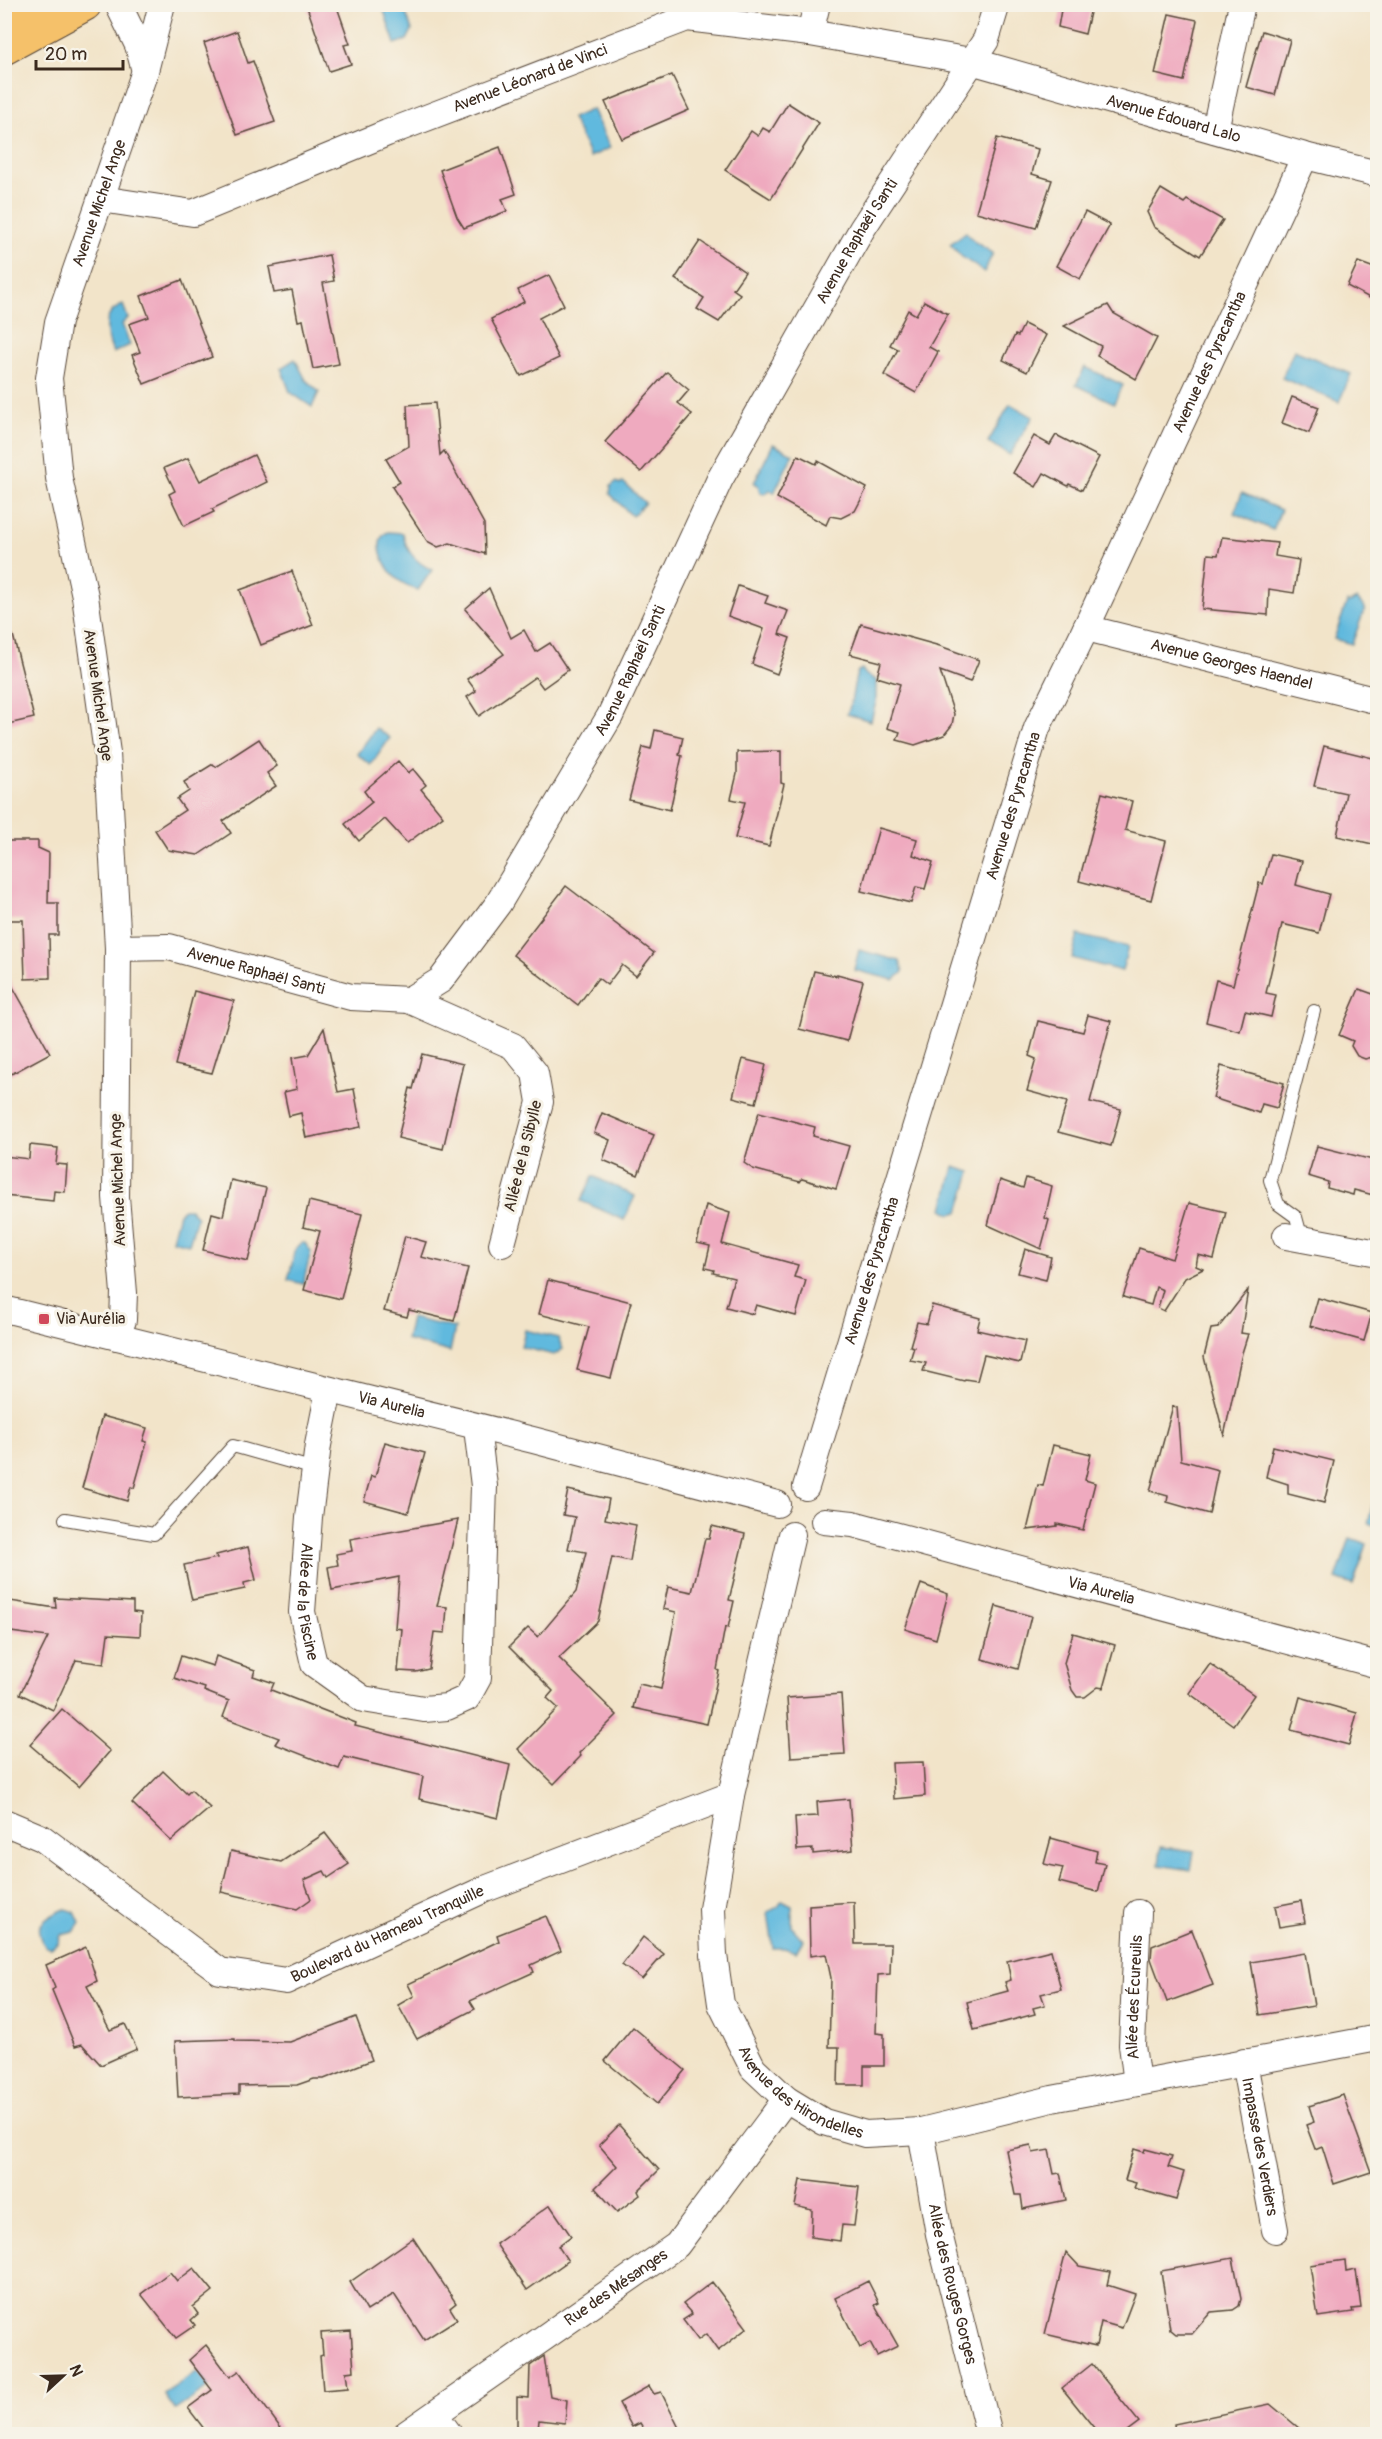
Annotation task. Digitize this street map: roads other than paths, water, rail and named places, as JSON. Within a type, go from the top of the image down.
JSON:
[{"type":"main road","points":[[4,20],[30,4]]},
{"type":"main road","points":[[4,48],[85,4]]},
{"type":"street","points":[[4,42],[21,25],[56,4]]},
{"type":"street","points":[[118,4],[138,45],[145,71]]},
{"type":"street","name":"Avenue Michel Ange","points":[[117,1336],[123,1320],[124,1293],[116,1197],[118,948],[107,753],[85,596],[59,478],[49,378],[58,322],[145,71],[162,4]]},
{"type":"street","points":[[810,33],[817,4]]},
{"type":"street","name":"Avenue Raphaël Santi","points":[[118,948],[169,947],[351,997],[409,1000],[441,980],[498,904],[610,716],[720,479],[862,229],[970,61],[986,40],[997,4]]},
{"type":"street","points":[[1215,130],[1242,4]]},
{"type":"street","name":"Avenue Léonard de Vinci","points":[[101,199],[193,213],[387,133],[687,18],[810,33],[970,61]]},
{"type":"street","name":"Avenue Édouard Lalo","points":[[970,61],[1305,156],[1377,174]]},
{"type":"street","name":"Avenue des Pyracantha","points":[[806,1487],[1037,728],[1086,628],[1305,156]]},
{"type":"street","name":"Avenue Georges Haendel","points":[[1086,628],[1377,701]]},
{"type":"street","name":"Allée de la Sibylle","points":[[409,1000],[513,1046],[535,1073],[540,1102],[502,1244]]},
{"type":"street","points":[[1294,1237],[1377,1253]]},
{"type":"street","name":"Via Aurelia","points":[[4,1309],[777,1504]]},
{"type":"street","name":"Allée de la Piscine","points":[[329,1390],[309,1517],[302,1612],[314,1664],[363,1700],[424,1709],[447,1707],[467,1698],[478,1678],[484,1486],[477,1428]]},
{"type":"street","points":[[806,1487],[819,1494],[826,1507],[824,1521],[811,1535],[792,1535],[778,1523],[777,1504],[788,1490],[806,1487]]},
{"type":"street","name":"Via Aurelia","points":[[824,1521],[853,1524],[1377,1665]]},
{"type":"street","name":"Avenue des Hirondelles","points":[[792,1535],[731,1795],[712,1909],[714,1955],[721,2004],[753,2068],[786,2099],[824,2122],[865,2134],[921,2131],[1052,2099],[1377,2038]]},
{"type":"street","name":"Boulevard du Hameau Tranquille","points":[[4,1822],[42,1839],[220,1971],[286,1981],[485,1888],[731,1795]]},
{"type":"street","name":"Allée des Écureuils","points":[[1137,2083],[1132,2045],[1138,1913]]},
{"type":"street","name":"Impasse des Verdiers","points":[[1244,2062],[1275,2230]]},
{"type":"street","name":"Rue des Mésanges","points":[[406,2434],[442,2425],[677,2245],[786,2099]]},
{"type":"street","name":"Allée des Rouges Gorges","points":[[921,2131],[939,2234],[989,2434]]},
{"type":"lane","points":[[1294,1237],[1296,1217],[1278,1204],[1270,1180],[1314,1011]]},
{"type":"lane","points":[[65,1519],[154,1534],[232,1446],[315,1469]]},
{"type":"water","points":[[382,5],[403,5],[412,30],[407,40],[395,44]]},
{"type":"water","points":[[592,109],[610,148],[590,157],[572,118]]},
{"type":"water","points":[[966,232],[975,242],[993,253],[984,272],[962,257],[950,244]]},
{"type":"water","points":[[123,305],[128,318],[122,324],[130,345],[113,353],[108,339],[108,319],[111,313]]},
{"type":"water","points":[[1294,350],[1351,374],[1339,402],[1282,378]]},
{"type":"water","points":[[295,359],[306,380],[319,392],[312,407],[290,392],[281,368]]},
{"type":"water","points":[[1085,367],[1123,385],[1114,403],[1076,385]]},
{"type":"water","points":[[1010,404],[1033,417],[1010,455],[988,442]]},
{"type":"water","points":[[773,444],[793,454],[774,493],[770,490],[764,494],[760,493],[758,485],[754,483]]},
{"type":"water","points":[[616,482],[620,484],[623,482],[645,503],[632,516],[610,494],[611,486]]},
{"type":"water","points":[[1242,493],[1281,510],[1273,530],[1234,513]]},
{"type":"water","points":[[388,532],[403,533],[413,556],[432,570],[418,590],[396,578],[384,562],[380,548],[383,536]]},
{"type":"water","points":[[1357,599],[1365,608],[1352,644],[1334,639],[1347,602]]},
{"type":"water","points":[[862,669],[866,675],[876,680],[876,702],[871,721],[847,714],[856,676]]},
{"type":"water","points":[[376,728],[390,738],[371,765],[357,754]]},
{"type":"water","points":[[1078,935],[1128,947],[1122,971],[1072,958]]},
{"type":"water","points":[[859,950],[900,961],[903,972],[894,980],[854,970]]},
{"type":"water","points":[[954,1167],[971,1172],[959,1212],[951,1214],[943,1209]]},
{"type":"water","points":[[593,1176],[635,1196],[624,1220],[581,1201]]},
{"type":"water","points":[[184,1209],[190,1209],[197,1217],[189,1244],[172,1240],[179,1213]]},
{"type":"water","points":[[305,1243],[311,1252],[303,1284],[288,1280],[296,1248]]},
{"type":"water","points":[[411,1318],[455,1328],[450,1352],[406,1340]]},
{"type":"water","points":[[525,1330],[558,1338],[563,1349],[554,1355],[521,1347]]},
{"type":"water","points":[[1377,1489],[1377,1526],[1368,1523]]},
{"type":"water","points":[[1350,1538],[1367,1544],[1353,1585],[1336,1579]]},
{"type":"water","points":[[1161,1847],[1194,1851],[1191,1870],[1159,1865]]},
{"type":"water","points":[[782,1901],[792,1906],[792,1927],[803,1940],[796,1952],[784,1948],[773,1948],[768,1912],[778,1907]]},
{"type":"water","points":[[65,1909],[75,1912],[80,1923],[74,1932],[61,1935],[58,1943],[51,1948],[46,1947],[39,1934],[42,1924],[46,1919]]},
{"type":"water","points":[[198,2371],[209,2387],[175,2410],[164,2394]]},
{"type":"place","name":"Via Aurélia","points":[[44,1319]]}]
